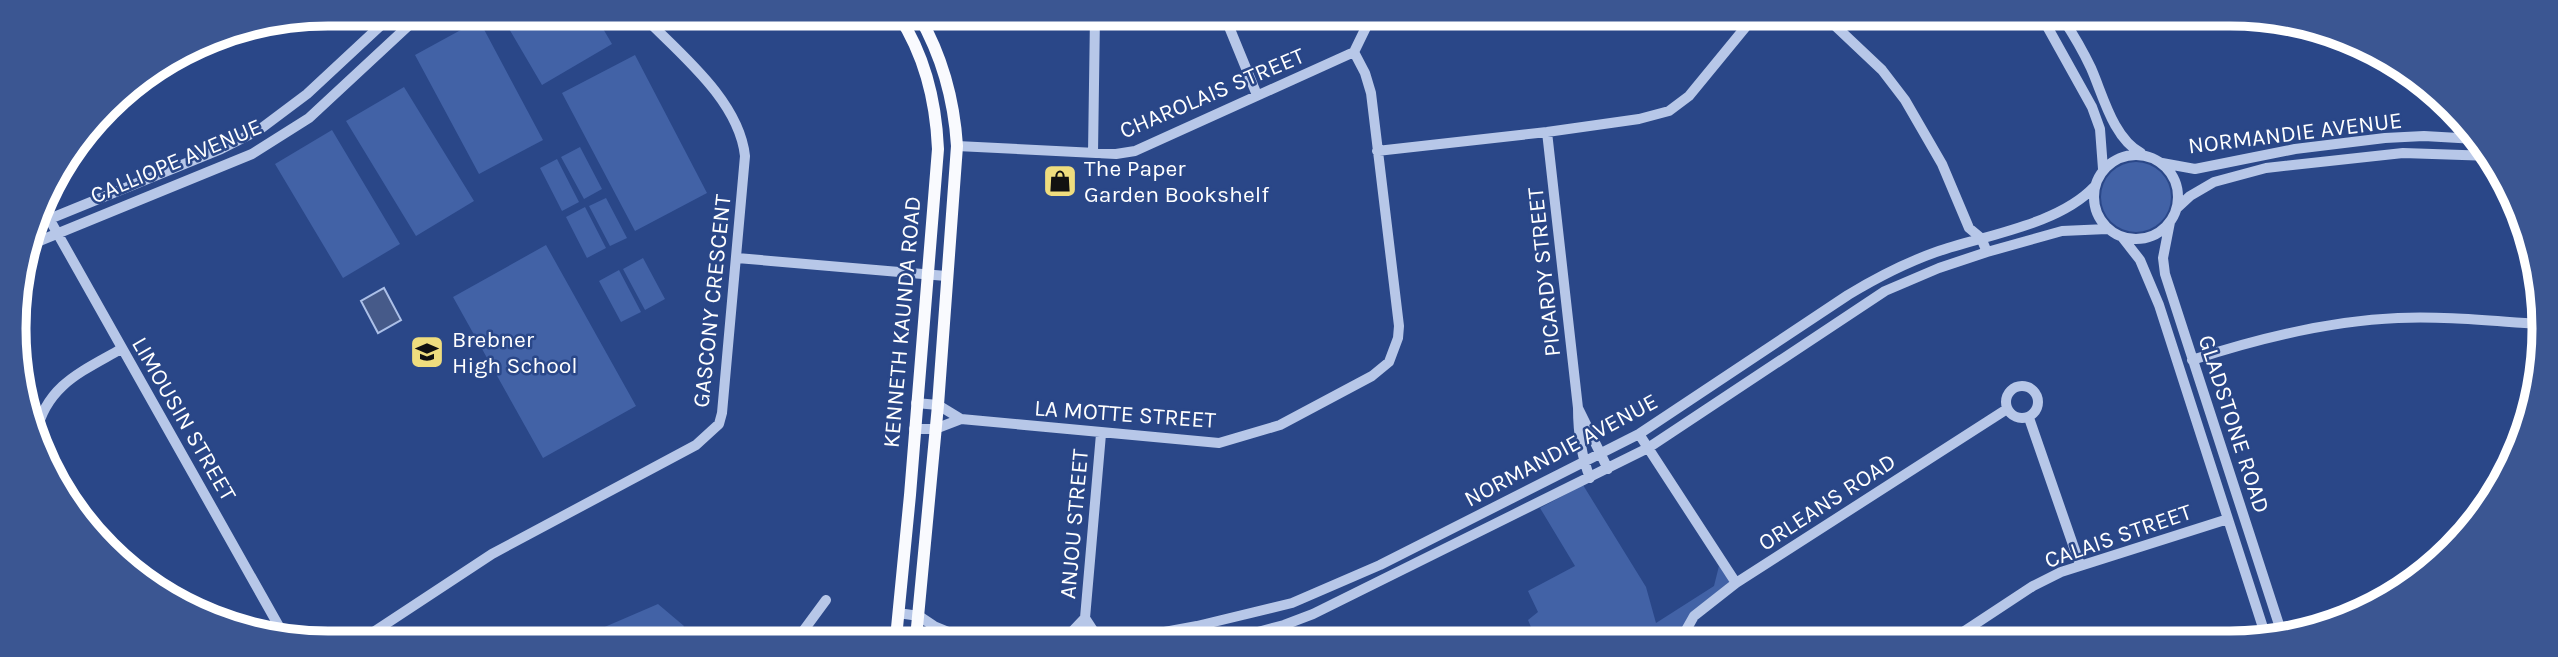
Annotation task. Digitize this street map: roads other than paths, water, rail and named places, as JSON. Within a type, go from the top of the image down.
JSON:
[{"type":"main road","name":"KENNETH KAUNDA ROAD","points":[[896,631],[910,495],[938,149],[925,68],[904,26]]},
{"type":"main road","name":"KENNETH KAUNDA ROAD","points":[[917,631],[938,405],[957,146],[953,107],[940,57],[924,26]]},
{"type":"main road","points":[[910,495],[930,497]]},
{"type":"street","name":"CALLIOPE AVENUE","points":[[46,220],[221,149],[259,130],[307,94],[380,26]]},
{"type":"street","name":"CALLIOPE AVENUE","points":[[39,241],[252,154],[309,118],[408,26]]},
{"type":"street","name":"GASCONY CRESCENT","points":[[375,631],[492,554],[696,445],[719,424],[745,156],[740,131],[712,88],[653,26]]},
{"type":"street","points":[[1093,153],[1095,26]]},
{"type":"street","points":[[1229,26],[1257,95]]},
{"type":"street","points":[[1354,52],[1367,26]]},
{"type":"street","points":[[1377,151],[1547,132],[1639,119],[1669,111],[1689,96],[1746,26]]},
{"type":"street","points":[[1835,26],[1882,70],[1906,100],[1942,164],[1969,228],[1982,238],[1987,252]]},
{"type":"street","points":[[2047,26],[2092,107],[2100,129],[2103,169]]},
{"type":"street","points":[[2067,26],[2118,127],[2132,148],[2162,163],[2176,184],[2177,208],[2163,230],[2143,239],[2122,237],[2107,229],[2098,217],[2093,202],[2094,187],[2103,169],[2123,156],[2146,156]]},
{"type":"street","name":"CHAROLAIS STREET","points":[[957,146],[1116,154],[1135,151],[1354,52]]},
{"type":"street","name":"LA MOTTE STREET","points":[[916,403],[938,405],[961,419],[1219,443],[1280,425],[1383,369],[1393,351],[1399,326],[1368,83],[1354,52]]},
{"type":"street","name":"PICARDY STREET","points":[[1547,132],[1584,463],[1590,478]]},
{"type":"street","name":"NORMANDIE AVENUE","points":[[2162,163],[2195,169],[2295,149],[2385,138],[2424,136],[2464,138]]},
{"type":"street","name":"NORMANDIE AVENUE","points":[[2177,208],[2190,196],[2214,182],[2266,168],[2403,153],[2477,155]]},
{"type":"street","name":"NORMANDIE AVENUE","points":[[1166,631],[1292,603],[1370,569],[1639,434],[1848,295],[1910,261],[2056,215],[2082,200],[2094,187]]},
{"type":"street","name":"LIMOUSIN STREET","points":[[49,219],[279,626]]},
{"type":"street","name":"GLADSTONE ROAD","points":[[2170,222],[2163,258],[2165,274],[2280,626]]},
{"type":"street","points":[[1966,259],[1963,244],[1969,228]]},
{"type":"street","name":"NORMANDIE AVENUE","points":[[1263,631],[1313,614],[1648,448],[1863,304],[1909,280],[1987,252],[2062,231],[2107,229]]},
{"type":"street","name":"GLADSTONE ROAD","points":[[2122,237],[2148,276],[2183,376],[2263,629]]},
{"type":"street","points":[[737,258],[946,276]]},
{"type":"street","points":[[2175,353],[2191,354],[2281,334],[2396,318],[2440,317],[2532,324]]},
{"type":"street","points":[[40,418],[54,393],[65,383],[121,349]]},
{"type":"street","points":[[2183,376],[2197,372]]},
{"type":"street","points":[[2019,386],[2029,387],[2036,393],[2039,402],[2036,412],[2029,418],[2014,417],[2007,409],[2006,399],[2010,391],[2019,386]]},
{"type":"street","name":"PICARDY STREET","points":[[1578,408],[1608,469]]},
{"type":"street","name":"ORLEANS ROAD","points":[[1686,631],[1694,616],[1736,583],[2007,409]]},
{"type":"street","points":[[2029,418],[2080,565]]},
{"type":"street","name":"LA MOTTE STREET","points":[[914,429],[935,429],[961,419]]},
{"type":"street","name":"ANJOU STREET","points":[[1093,631],[1085,618],[1101,434]]},
{"type":"street","points":[[1639,434],[1736,583]]},
{"type":"street","points":[[2225,507],[2232,502],[2239,502]]},
{"type":"street","name":"CALAIS STREET","points":[[1965,631],[2033,586],[2080,565],[2228,519]]},
{"type":"street","points":[[2233,532],[2247,527]]},
{"type":"street","points":[[804,631],[826,600]]},
{"type":"street","points":[[898,613],[919,615],[946,631]]},
{"type":"street","points":[[1255,613],[1260,631]]},
{"type":"street","name":"ANJOU STREET","points":[[1073,631],[1085,618]]},
{"type":"place","name":"The Paper Garden Bookshelf","points":[[1060,181]]},
{"type":"place","name":"Brebner High School","points":[[427,352]]}]
